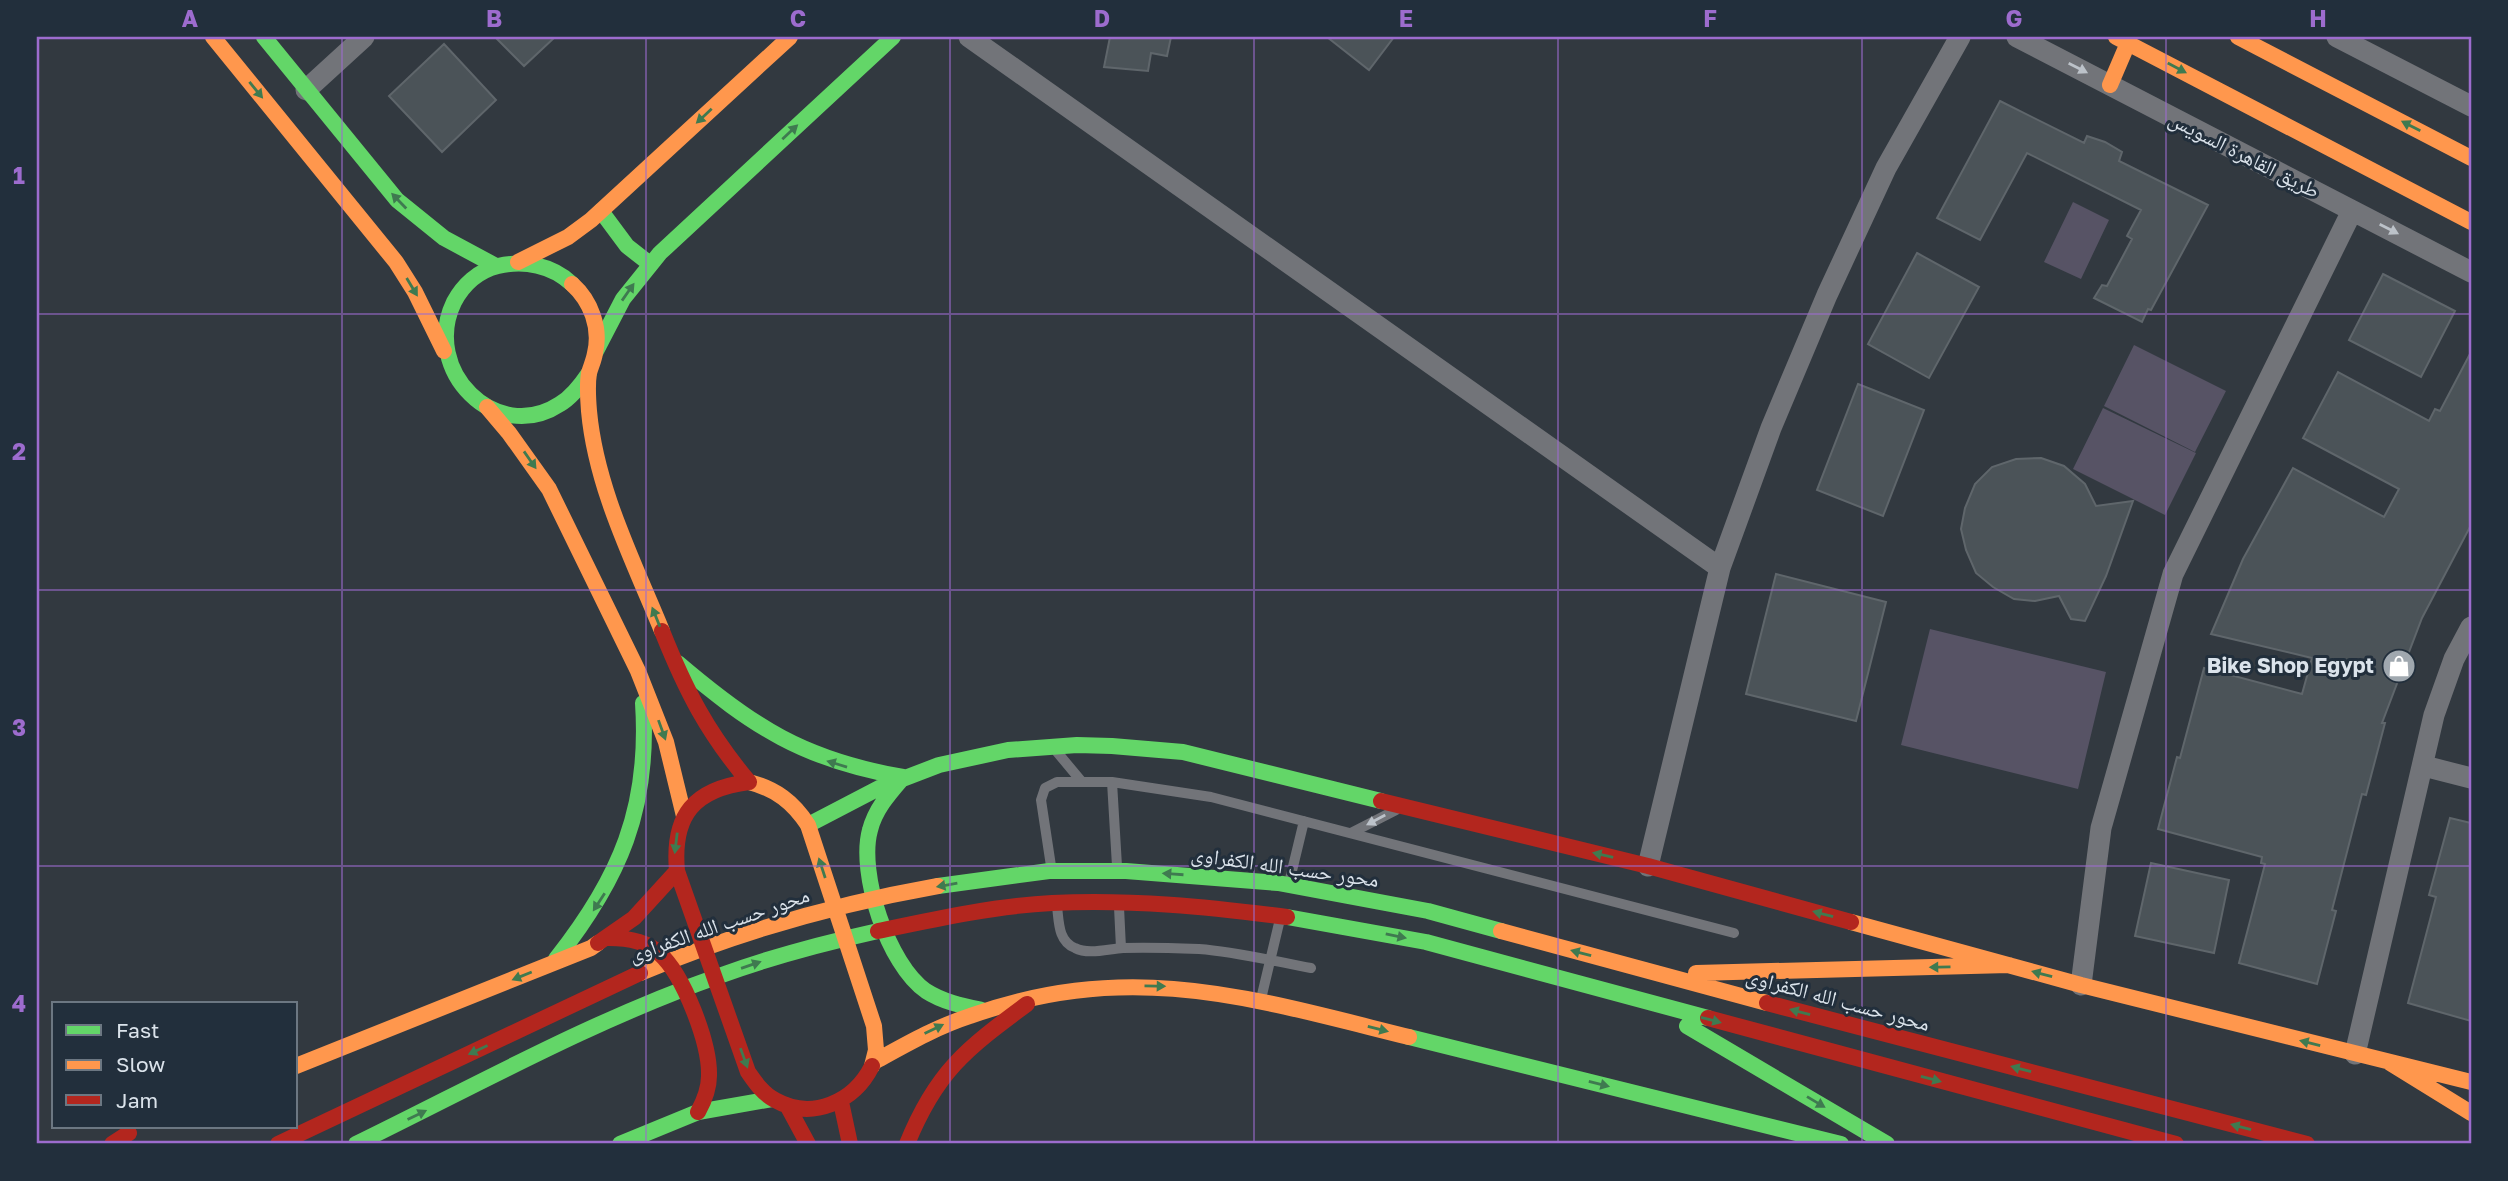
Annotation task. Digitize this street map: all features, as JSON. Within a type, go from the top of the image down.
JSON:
[{"type":"street","points":[[213,37],[396,262],[421,302],[454,377],[468,394],[486,407],[516,442],[549,489],[638,671],[666,742],[684,816]]},
{"type":"street","points":[[264,37],[397,200],[429,227],[469,253],[496,266]]},
{"type":"street","points":[[306,90],[364,37]]},
{"type":"street","points":[[446,356],[444,333],[449,312],[460,292],[476,276],[496,266],[518,262],[568,237],[601,211],[790,37]]},
{"type":"street","points":[[486,407],[509,415],[533,414],[556,407],[575,393],[589,373],[608,324],[650,264],[893,37]]},
{"type":"street","points":[[969,37],[1720,568]]},
{"type":"street","points":[[1648,866],[1720,568],[1771,428],[1827,295],[1886,168],[1959,37]]},
{"type":"street","name":"طريق القاهرة السويس","points":[[2017,37],[2471,272]]},
{"type":"street","points":[[2238,37],[2471,158]]},
{"type":"street","points":[[2337,37],[2471,106]]},
{"type":"street","points":[[2110,85],[2122,40],[2471,222]]},
{"type":"street","points":[[601,211],[617,236],[650,264]]},
{"type":"street","points":[[2081,985],[2101,828],[2173,574],[2352,211]]},
{"type":"street","points":[[396,262],[418,249],[429,227]]},
{"type":"street","points":[[518,262],[540,265],[561,274],[578,288],[590,307],[597,329],[596,352]]},
{"type":"street","points":[[589,373],[593,440],[604,484],[672,658],[704,724],[724,754],[748,782]]},
{"type":"street","points":[[2355,1054],[2434,715],[2454,659],[2471,627]]},
{"type":"street","points":[[672,658],[732,709],[796,748],[867,773],[904,777]]},
{"type":"street","points":[[551,965],[581,930],[605,892],[624,851],[634,818],[644,762],[645,716],[638,671]]},
{"type":"street","points":[[808,825],[855,799],[904,777],[958,760],[1013,749],[1051,745],[1126,744],[1183,752],[1648,866],[2081,985],[2471,1082]]},
{"type":"street","points":[[2424,766],[2471,778]]},
{"type":"street","points":[[904,777],[877,809],[866,848],[866,868],[871,888],[892,951],[914,981],[929,992],[945,1001],[982,1010]]},
{"type":"street","points":[[748,782],[767,786],[784,795],[798,808],[808,825],[874,1026],[874,1062],[866,1077],[855,1091],[841,1102],[824,1108],[806,1110],[788,1107],[772,1099],[758,1087],[748,1072],[677,871],[674,852],[676,833],[695,801],[711,789],[729,783],[748,782]]},
{"type":"street","points":[[298,1065],[591,948],[609,937],[657,896],[677,871]]},
{"type":"street","name":"محور حسب الله الكفراوى","points":[[278,1144],[606,988],[677,958],[750,932],[899,893],[1049,871],[1126,871],[1265,882],[1428,911],[2307,1144]]},
{"type":"street","points":[[356,1144],[619,1017],[689,987],[760,962],[845,938],[983,911],[1051,903],[1201,906],[1330,923],[1426,942],[2176,1144]]},
{"type":"street","points":[[609,937],[627,938],[653,948],[673,967],[682,984],[707,1056],[709,1071],[708,1085],[698,1112]]},
{"type":"street","points":[[1658,974],[2009,965]]},
{"type":"street","points":[[874,1062],[920,1035],[982,1010],[1040,995],[1099,987],[1159,985],[1219,991],[1261,1000],[1841,1144]]},
{"type":"street","points":[[907,1144],[934,1085],[955,1060],[980,1038],[1040,995]]},
{"type":"street","points":[[1652,1005],[1887,1144]]},
{"type":"street","points":[[2390,1063],[2471,1113]]},
{"type":"street","points":[[620,1144],[698,1112],[772,1099]]},
{"type":"street","points":[[841,1102],[850,1144]]},
{"type":"street","points":[[788,1107],[808,1144]]},
{"type":"street","points":[[103,1144],[142,1128]]},
{"type":"street","points":[[113,1144],[129,1133]]},
{"type":"lane","points":[[1051,745],[1082,782]]},
{"type":"lane","points":[[1112,782],[1117,879]]},
{"type":"lane","points":[[1053,880],[1042,794],[1050,784],[1112,782],[1211,797],[1734,933]]},
{"type":"lane","points":[[1350,833],[1401,807]]},
{"type":"lane","points":[[1285,897],[1304,821]]},
{"type":"lane","points":[[1055,893],[1060,933],[1065,942],[1083,951],[1121,948],[1198,949],[1311,968]]},
{"type":"lane","points":[[1118,893],[1121,948]]},
{"type":"lane","points":[[1261,1000],[1282,909]]},
{"type":"shaded area","points":[[2073,202],[2109,220],[2081,279],[2044,262]]},
{"type":"shaded area","points":[[2134,345],[2226,391],[2195,452],[2104,406]]},
{"type":"shaded area","points":[[2103,408],[2196,453],[2165,515],[2073,469]]},
{"type":"shaded area","points":[[1930,629],[2106,672],[2078,789],[1901,745]]},
{"type":"building","points":[[495,37],[555,37],[524,66]]},
{"type":"building","points":[[1110,37],[1171,37],[1167,56],[1151,53],[1148,71],[1104,67]]},
{"type":"building","points":[[1327,37],[1394,37],[1369,70]]},
{"type":"building","points":[[444,44],[496,100],[442,152],[389,96]]},
{"type":"building","points":[[2000,101],[2084,143],[2087,136],[2105,142],[2122,152],[2119,161],[2208,205],[2142,322],[2094,298],[2102,285],[2107,286],[2132,239],[2127,236],[2141,210],[2027,153],[1980,240],[1937,218]]},
{"type":"building","points":[[1917,253],[1979,287],[1929,378],[1868,344]]},
{"type":"building","points":[[2383,274],[2455,311],[2421,377],[2349,340]]},
{"type":"building","points":[[2471,352],[2471,525],[2422,618],[2382,723],[2385,723],[2366,795],[2362,794],[2332,910],[2336,911],[2317,984],[2239,963],[2265,864],[2261,863],[2262,857],[2158,829],[2204,668],[2302,694],[2312,658],[2211,634],[2243,559],[2293,468],[2384,517],[2399,489],[2303,438],[2338,372],[2429,421],[2435,409],[2440,411]]},
{"type":"building","points":[[1858,384],[1924,410],[1883,516],[1817,490]]},
{"type":"building","points":[[2041,458],[2064,466],[2085,484],[2096,506],[2133,501],[2106,576],[2085,621],[2071,619],[2059,596],[2035,601],[2014,599],[1993,587],[1976,573],[1966,550],[1961,529],[1965,508],[1975,484],[1992,467],[2016,459]]},
{"type":"building","points":[[1776,574],[1886,602],[1856,721],[1746,694]]},
{"type":"building","points":[[2450,818],[2471,823],[2471,1021],[2408,1003],[2436,897],[2429,895]]},
{"type":"building","points":[[2151,863],[2229,880],[2214,953],[2135,936]]},
{"type":"traffic: fast","points":[[264,37],[397,200],[444,238],[496,266]]},
{"type":"traffic: fast","points":[[596,351],[623,299],[660,253],[893,37]]},
{"type":"traffic: fast","points":[[601,211],[627,246],[650,264]]},
{"type":"traffic: fast","points":[[572,284],[556,272],[528,264],[508,264],[484,271],[467,284],[454,302],[446,328],[448,353],[456,375],[471,394],[490,408],[512,415],[536,414],[560,404],[576,390],[589,373]]},
{"type":"traffic: fast","points":[[678,663],[731,705],[782,738],[837,761],[903,777]]},
{"type":"traffic: fast","points":[[556,959],[598,900],[626,840],[641,776],[643,703]]},
{"type":"traffic: fast","points":[[808,825],[879,788],[939,765],[1008,750],[1077,745],[1183,752],[1381,801]]},
{"type":"traffic: fast","points":[[901,780],[879,809],[872,823],[867,848],[868,870],[879,917],[900,961],[926,991],[946,1001],[982,1010]]},
{"type":"traffic: fast","points":[[938,886],[1049,871],[1126,871],[1278,883],[1428,911],[1501,931]]},
{"type":"traffic: fast","points":[[1287,917],[1426,942],[1708,1018]]},
{"type":"traffic: fast","points":[[356,1144],[580,1033],[672,993],[778,957],[878,931]]},
{"type":"traffic: fast","points":[[1687,1026],[1887,1144]]},
{"type":"traffic: fast","points":[[1409,1037],[1841,1144]]},
{"type":"traffic: fast","points":[[620,1144],[698,1112],[772,1099]]},
{"type":"traffic: slow","points":[[213,37],[396,262],[415,292],[444,351]]},
{"type":"traffic: slow","points":[[518,262],[568,237],[591,220],[790,37]]},
{"type":"traffic: slow","points":[[2116,37],[2471,222]]},
{"type":"traffic: slow","points":[[2238,37],[2471,158]]},
{"type":"traffic: slow","points":[[2110,85],[2128,43]]},
{"type":"traffic: slow","points":[[572,284],[589,307],[597,334],[588,392],[599,468],[617,523],[662,631]]},
{"type":"traffic: slow","points":[[487,407],[549,489],[638,671],[666,742],[684,816]]},
{"type":"traffic: slow","points":[[749,782],[768,788],[783,798],[808,825],[874,1026],[876,1050],[872,1066]]},
{"type":"traffic: slow","points":[[640,973],[787,921],[938,886]]},
{"type":"traffic: slow","points":[[1851,922],[2081,985],[2471,1082]]},
{"type":"traffic: slow","points":[[1501,931],[1767,1003]]},
{"type":"traffic: slow","points":[[298,1065],[598,943]]},
{"type":"traffic: slow","points":[[1696,973],[2009,965]]},
{"type":"traffic: slow","points":[[874,1062],[957,1020],[1029,999],[1084,990],[1138,987],[1191,990],[1243,998],[1409,1037]]},
{"type":"traffic: slow","points":[[2390,1063],[2471,1113]]},
{"type":"traffic: jam","points":[[662,631],[699,710],[721,746],[749,782]]},
{"type":"traffic: jam","points":[[749,782],[714,791],[690,808],[678,834],[676,851],[677,871],[748,1072],[756,1084],[775,1100],[803,1109],[817,1108],[843,1098],[864,1079],[872,1066]]},
{"type":"traffic: jam","points":[[1381,801],[1648,866],[1851,922]]},
{"type":"traffic: jam","points":[[598,943],[634,918],[677,871]]},
{"type":"traffic: jam","points":[[878,931],[986,910],[1052,903],[1170,905],[1287,917]]},
{"type":"traffic: jam","points":[[609,938],[636,941],[654,949],[678,977],[694,1011],[708,1062],[708,1086],[698,1112]]},
{"type":"traffic: jam","points":[[278,1144],[640,973]]},
{"type":"traffic: jam","points":[[1767,1003],[2307,1144]]},
{"type":"traffic: jam","points":[[907,1144],[929,1098],[955,1064],[1027,1004]]},
{"type":"traffic: jam","points":[[1708,1018],[2176,1144]]},
{"type":"traffic: jam","points":[[841,1102],[850,1144]]},
{"type":"traffic: jam","points":[[788,1107],[808,1144]]},
{"type":"traffic: jam","points":[[112,1144],[129,1133]]},
{"type":"place","name":"Bike Shop Egypt","points":[[2399,666]]}]
